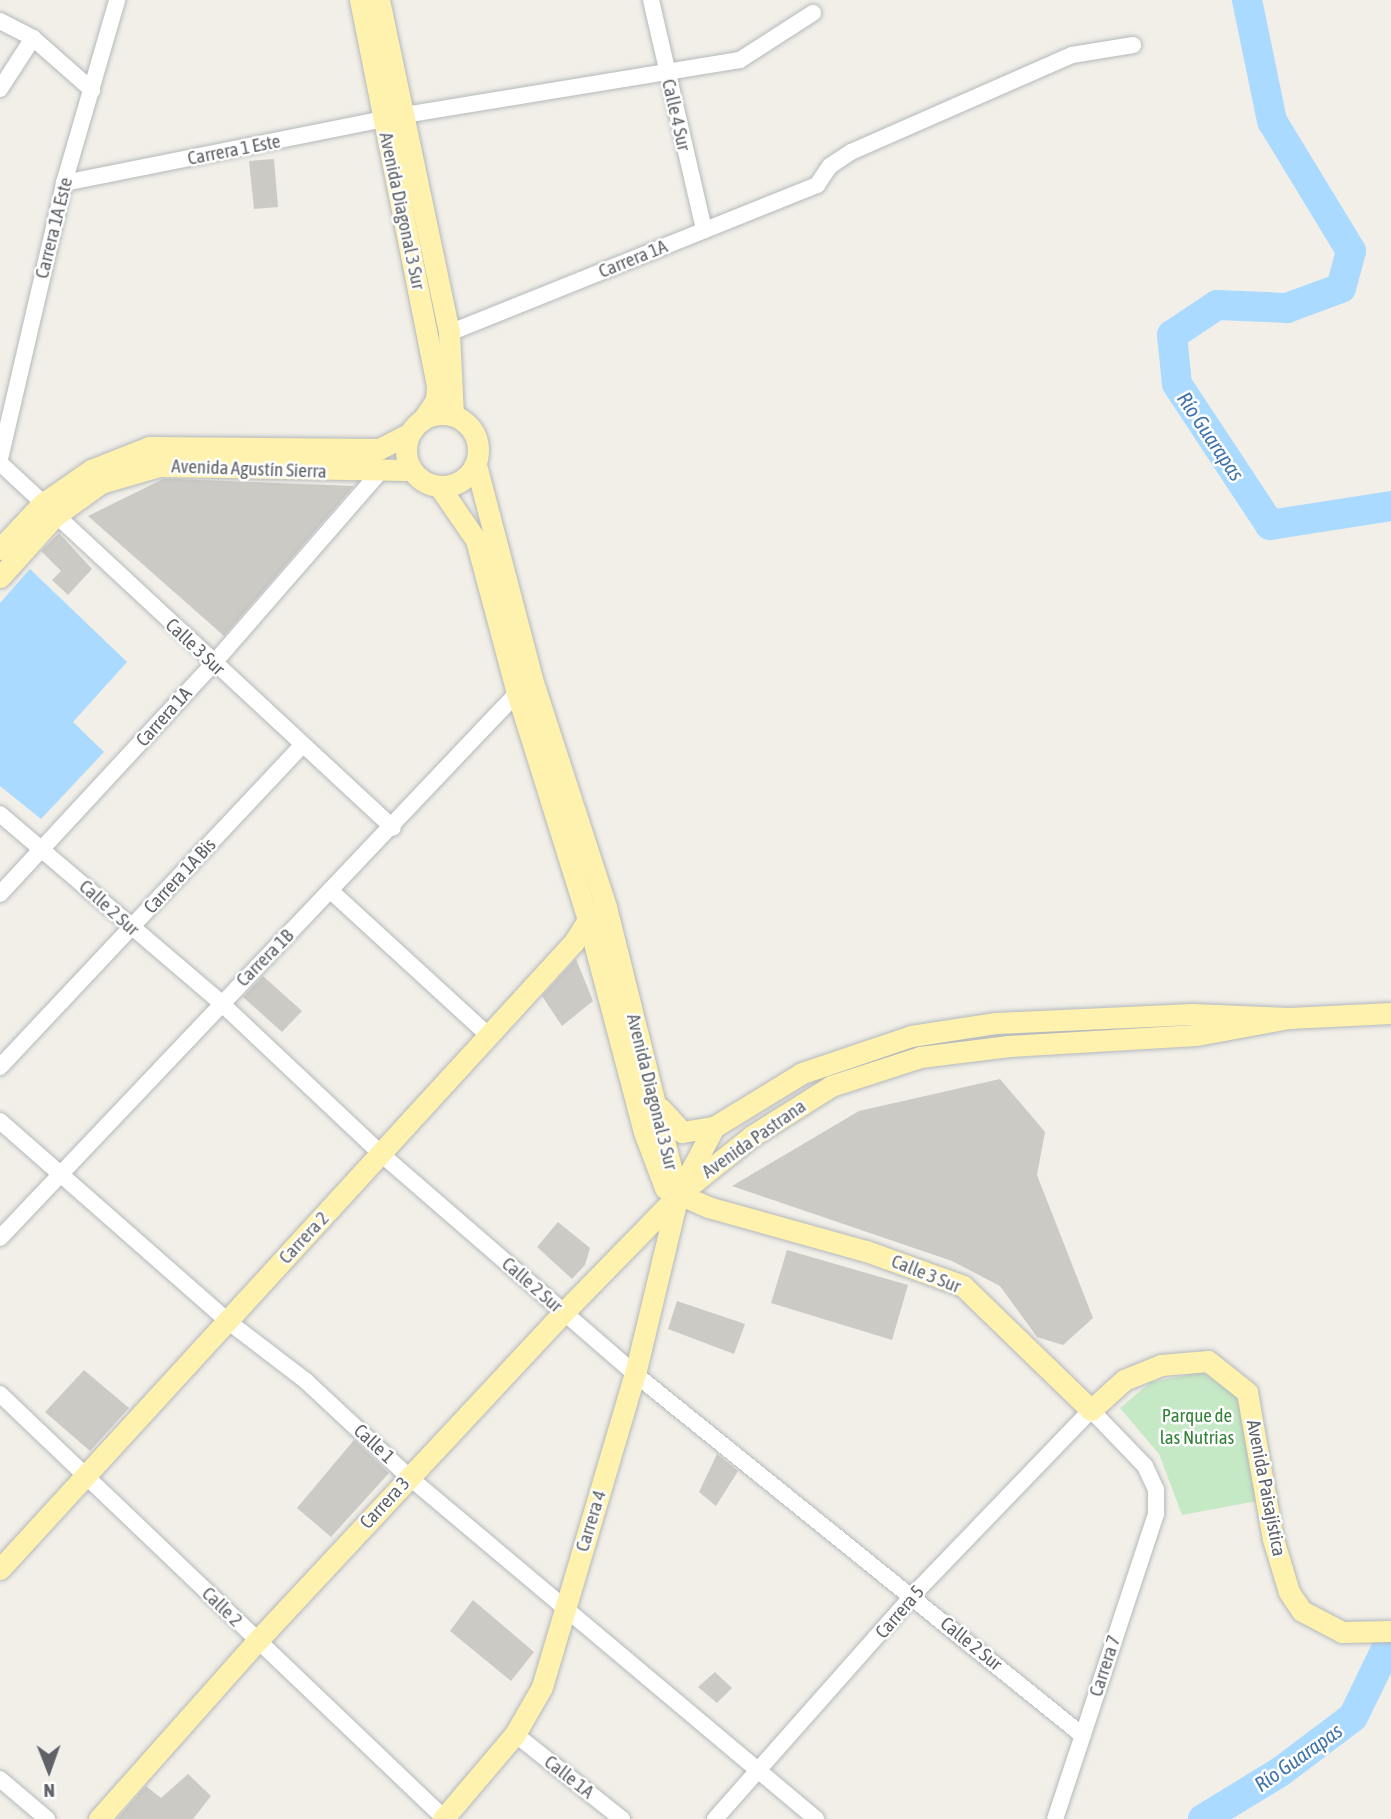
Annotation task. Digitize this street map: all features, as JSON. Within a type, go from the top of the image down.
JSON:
[{"type":"main road","name":"Avenida Diagonal 3 Sur","points":[[360,0],[449,333],[453,415]]},
{"type":"main road","name":"Avenida Diagonal 3 Sur","points":[[379,0],[393,118],[437,386],[436,400],[423,419]]},
{"type":"main road","points":[[453,415],[470,426],[478,445],[476,465],[467,477],[439,486],[424,482],[412,470],[406,458],[407,435],[423,419],[453,415]]},
{"type":"main road","name":"Avenida Agustín Sierra","points":[[0,550],[49,510],[91,470],[149,447],[379,449],[407,435]]},
{"type":"main road","name":"Avenida Diagonal 3 Sur","points":[[476,465],[524,686],[658,1178],[678,1195]]},
{"type":"main road","name":"Avenida Agustín Sierra","points":[[0,577],[49,510],[101,484],[159,466],[379,473],[412,470]]},
{"type":"main road","name":"Avenida Diagonal 3 Sur","points":[[439,486],[476,540],[524,686],[606,906],[678,1195]]},
{"type":"main road","name":"Carrera 2","points":[[0,1569],[225,1319],[489,1036],[574,942],[588,920],[606,906]]},
{"type":"main road","name":"Avenida Pastrana","points":[[678,1195],[713,1127],[802,1073],[911,1036],[996,1023],[1192,1014],[1289,1018],[1387,1013]]},
{"type":"main road","name":"Avenida Pastrana","points":[[678,1195],[752,1136],[831,1086],[920,1057],[1009,1046],[1196,1035],[1289,1018]]},
{"type":"main road","points":[[653,1098],[682,1132],[713,1127]]},
{"type":"main road","name":"Carrera 3","points":[[99,1819],[257,1641],[409,1477],[678,1195]]},
{"type":"main road","name":"Carrera 4","points":[[444,1819],[515,1734],[542,1687],[635,1374],[678,1195]]},
{"type":"main road","name":"Calle 3 Sur","points":[[678,1195],[866,1251],[963,1286],[1091,1410]]},
{"type":"main road","name":"Avenida Paisajística","points":[[1091,1410],[1124,1380],[1161,1365],[1208,1360],[1247,1392],[1273,1539],[1289,1592],[1302,1611],[1342,1632],[1391,1631]]},
{"type":"street","name":"Carrera 1A Este","points":[[0,461],[64,183],[117,0]]},
{"type":"street","name":"Calle 4 Sur","points":[[651,0],[704,230]]},
{"type":"street","name":"Carrera 1 Este","points":[[64,183],[393,118],[666,73],[754,54],[813,13]]},
{"type":"street","points":[[0,21],[33,38],[92,90]]},
{"type":"street","points":[[0,89],[33,38]]},
{"type":"street","name":"Carrera 1A","points":[[449,333],[817,185],[830,166],[851,152],[965,100],[1072,55],[1133,45]]},
{"type":"street","name":"Calle 3 Sur","points":[[0,461],[213,664],[393,828]]},
{"type":"street","name":"Carrera 1A","points":[[0,894],[213,664],[379,473]]},
{"type":"street","name":"Carrera 1B","points":[[0,1238],[220,1002],[332,892],[524,686]]},
{"type":"street","name":"Carrera 1A Bis","points":[[0,1068],[302,745]]},
{"type":"street","name":"Calle 2 Sur","points":[[0,814],[220,1002],[380,1153],[635,1374],[1082,1735]]},
{"type":"street","points":[[332,892],[489,1036]]},
{"type":"street","name":"Calle 1","points":[[0,1121],[58,1175],[225,1319],[306,1381],[409,1477],[816,1819]]},
{"type":"street","name":"Calle 2","points":[[0,1394],[444,1819]]},
{"type":"street","name":"Calle 3 Sur","points":[[1091,1410],[1145,1466],[1156,1490],[1156,1514]]},
{"type":"street","name":"Carrera 5","points":[[715,1819],[912,1596],[1091,1410]]},
{"type":"street","name":"Carrera 7","points":[[1055,1819],[1156,1514]]},
{"type":"street","name":"Calle 1A","points":[[515,1734],[622,1819]]},
{"type":"street","points":[[0,1779],[47,1819]]},
{"type":"green space","name":"Parque de las Nutrias","points":[[1202,1372],[1238,1397],[1257,1501],[1182,1515],[1159,1454],[1120,1408],[1151,1382]]},
{"type":"water","points":[[30,569],[127,662],[73,722],[104,752],[41,819],[0,786],[0,603]]},
{"type":"building","points":[[274,159],[278,207],[254,209],[249,161]]},
{"type":"building","points":[[163,479],[354,486],[224,636],[88,516]]},
{"type":"building","points":[[59,533],[92,569],[68,595],[52,580],[61,571],[41,551]]},
{"type":"building","points":[[576,959],[593,1001],[562,1026],[542,996]]},
{"type":"building","points":[[263,976],[302,1011],[282,1032],[243,997]]},
{"type":"building","points":[[1000,1079],[1045,1132],[1037,1175],[1093,1318],[1063,1345],[1037,1337],[1000,1286],[952,1261],[732,1186],[859,1111]]},
{"type":"building","points":[[558,1222],[590,1248],[585,1265],[572,1279],[537,1247]]},
{"type":"building","points":[[787,1250],[908,1285],[892,1340],[771,1303]]},
{"type":"building","points":[[677,1301],[745,1324],[734,1354],[668,1329]]},
{"type":"building","points":[[84,1370],[129,1408],[90,1451],[45,1412]]},
{"type":"building","points":[[354,1440],[389,1473],[331,1537],[297,1508]]},
{"type":"building","points":[[717,1454],[738,1471],[716,1506],[699,1492]]},
{"type":"building","points":[[473,1600],[534,1652],[511,1681],[450,1631]]},
{"type":"building","points":[[715,1672],[732,1688],[717,1703],[698,1687]]},
{"type":"building","points":[[188,1774],[211,1796],[193,1819],[117,1819],[146,1786],[161,1798]]},
{"type":"waterway","name":"Río Guarapas","points":[[1247,0],[1272,121],[1351,251],[1341,288],[1287,308],[1217,305],[1172,335],[1177,384],[1270,525],[1391,506]]},
{"type":"waterway","name":"Río Guarapas","points":[[1203,1819],[1280,1772],[1353,1717],[1391,1639]]}]
